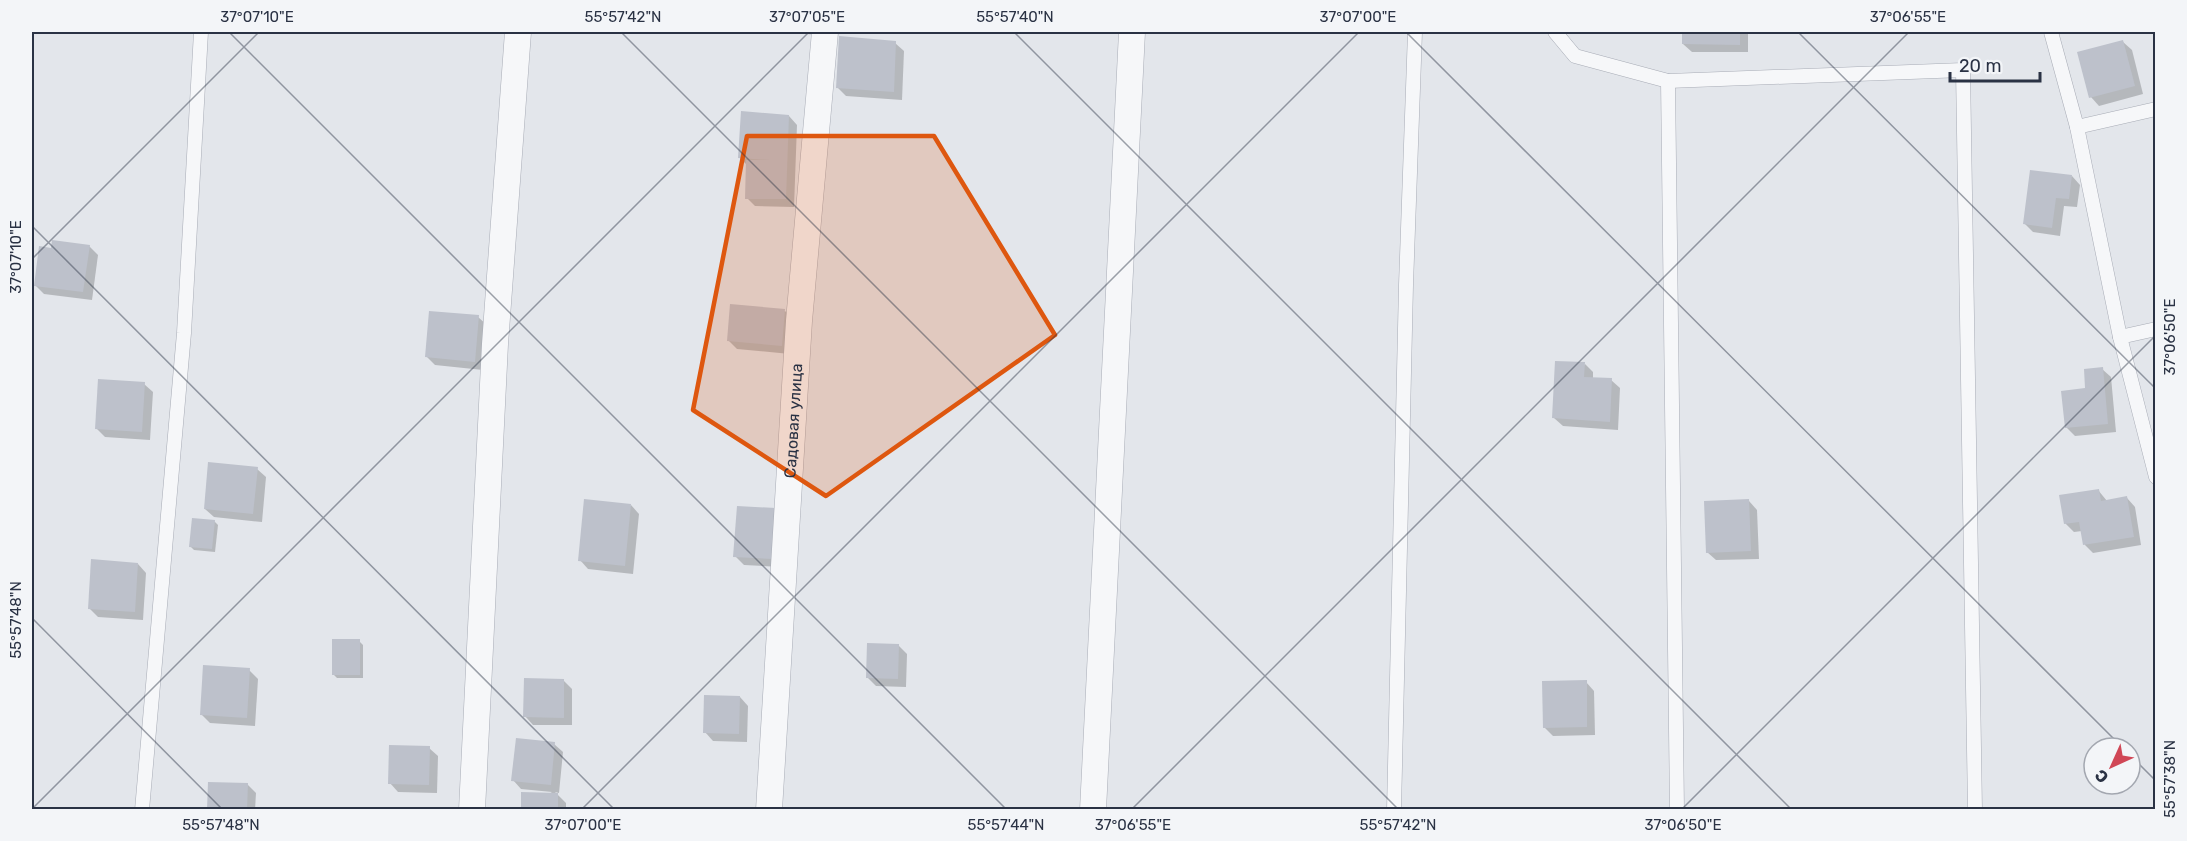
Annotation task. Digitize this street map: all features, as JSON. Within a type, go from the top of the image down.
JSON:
[{"type":"street","points":[[472,810],[495,344],[518,32]]},
{"type":"street","name":"Садовая улица","points":[[769,810],[799,321],[825,32]]},
{"type":"street","points":[[1093,810],[1132,32]]},
{"type":"lane","points":[[142,810],[183,333],[201,32]]},
{"type":"lane","points":[[1394,810],[1406,285],[1415,32]]},
{"type":"lane","points":[[1555,32],[1575,56],[1668,81],[1963,70],[1975,810]]},
{"type":"lane","points":[[2051,32],[2078,127],[2121,337],[2156,477]]},
{"type":"lane","points":[[1668,81],[1677,810]]},
{"type":"lane","points":[[2078,127],[2156,109]]},
{"type":"lane","points":[[2121,337],[2156,329]]},
{"type":"highlighted area","points":[[747,136],[934,136],[1055,335],[826,496],[693,410]]},
{"type":"building","points":[[1682,32],[1740,32],[1740,45],[1682,44]]},
{"type":"building","points":[[839,36],[896,41],[894,92],[836,88]]},
{"type":"building","points":[[2123,40],[2135,86],[2089,98],[2077,52]]},
{"type":"building","points":[[741,111],[789,115],[786,199],[745,199],[746,160],[770,160],[738,158]]},
{"type":"building","points":[[2030,170],[2072,175],[2069,199],[2056,198],[2052,228],[2023,224]]},
{"type":"building","points":[[52,240],[90,245],[83,292],[34,286],[39,246],[51,248]]},
{"type":"building","points":[[730,304],[785,309],[782,346],[727,341]]},
{"type":"building","points":[[429,311],[479,315],[475,362],[425,357]]},
{"type":"building","points":[[1555,361],[1585,362],[1584,377],[1612,378],[1610,422],[1552,418]]},
{"type":"building","points":[[2103,367],[2108,424],[2065,428],[2061,391],[2085,388],[2084,369]]},
{"type":"building","points":[[98,379],[145,382],[142,432],[95,429]]},
{"type":"building","points":[[208,462],[258,467],[253,514],[204,509]]},
{"type":"building","points":[[2099,489],[2101,501],[2127,496],[2134,537],[2083,545],[2079,522],[2064,524],[2059,495]]},
{"type":"building","points":[[584,499],[631,504],[625,566],[578,561]]},
{"type":"building","points":[[1749,499],[1751,551],[1706,553],[1704,501]]},
{"type":"building","points":[[737,506],[776,508],[773,559],[733,557]]},
{"type":"building","points":[[192,518],[215,520],[212,549],[189,547]]},
{"type":"building","points":[[91,559],[138,563],[135,612],[88,609]]},
{"type":"building","points":[[332,639],[360,639],[360,675],[332,675]]},
{"type":"building","points":[[867,643],[899,644],[898,679],[866,678]]},
{"type":"building","points":[[203,665],[250,668],[247,718],[200,715]]},
{"type":"building","points":[[524,678],[564,679],[564,718],[523,717]]},
{"type":"building","points":[[1587,680],[1587,727],[1543,728],[1542,681]]},
{"type":"building","points":[[704,695],[740,696],[739,734],[703,733]]},
{"type":"building","points":[[516,738],[555,742],[551,785],[511,781]]},
{"type":"building","points":[[389,745],[430,746],[429,785],[388,784]]},
{"type":"building","points":[[208,782],[248,783],[247,810],[207,810]]},
{"type":"building","points":[[521,792],[558,793],[558,810],[521,810]]}]
